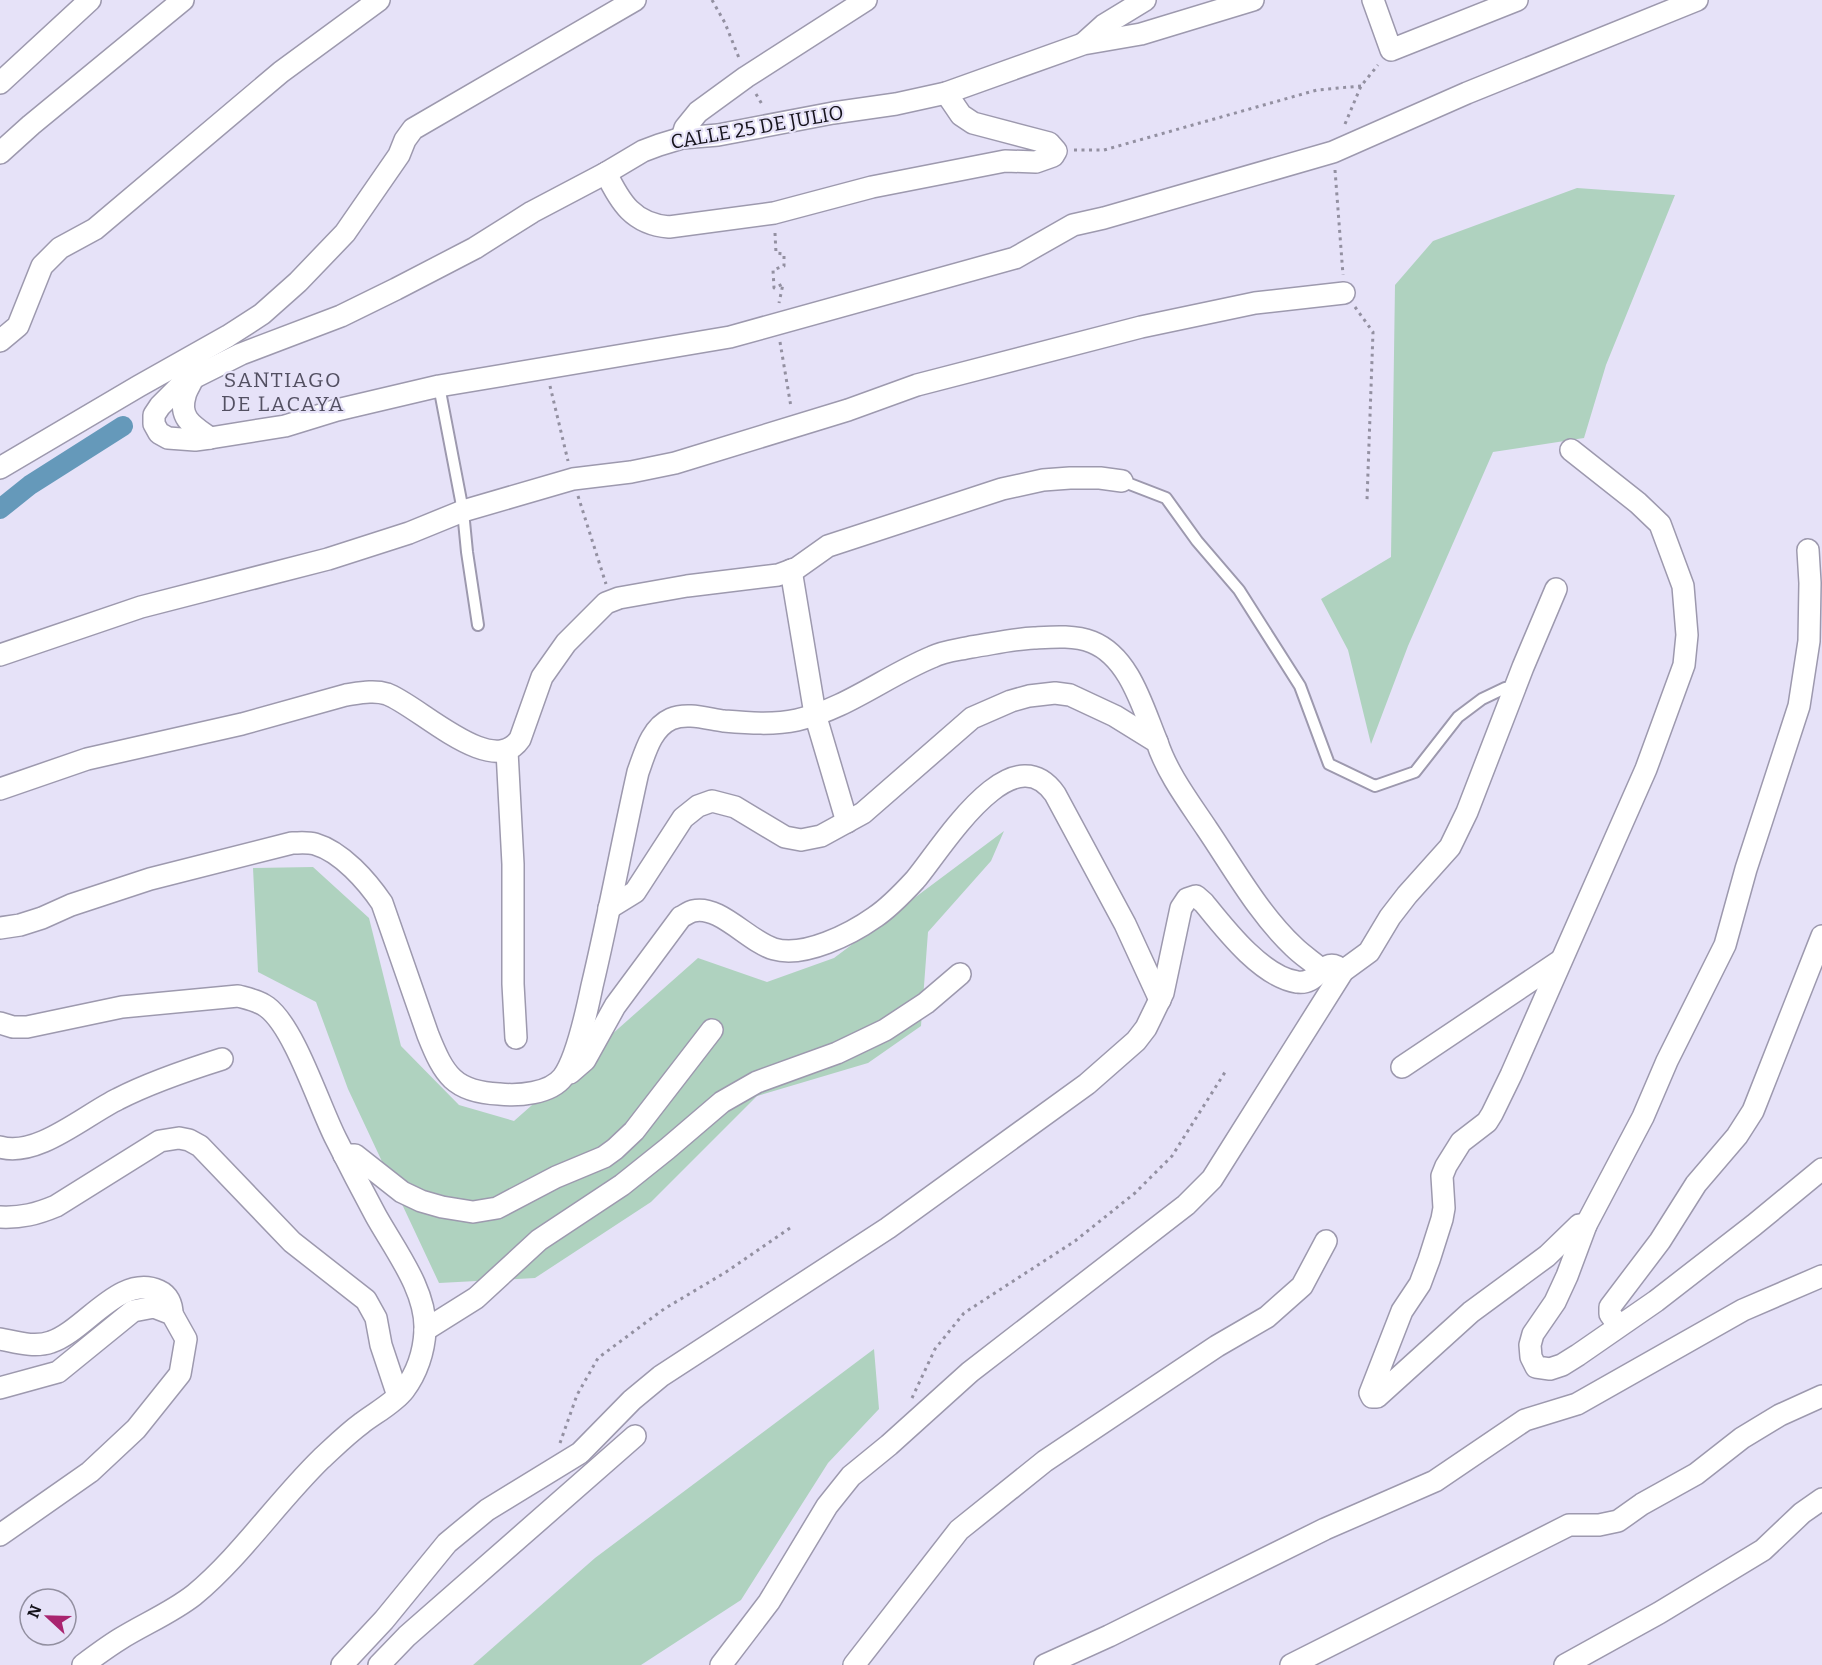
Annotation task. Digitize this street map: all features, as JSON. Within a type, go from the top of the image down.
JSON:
[{"type":"street","points":[[0,83],[90,0]]},
{"type":"street","points":[[0,153],[183,0]]},
{"type":"street","points":[[0,341],[18,326],[42,266],[60,248],[95,229],[281,72],[379,0]]},
{"type":"street","points":[[0,468],[262,314],[298,282],[345,233],[413,129],[635,0]]},
{"type":"street","points":[[682,138],[685,128],[698,112],[746,77],[866,0]]},
{"type":"street","points":[[1083,44],[1104,25],[1145,0]]},
{"type":"street","name":"CALLE 25 DE JULIO","points":[[210,438],[195,440],[168,438],[159,433],[155,427],[154,415],[181,385],[193,378],[241,354],[341,315],[396,289],[476,248],[532,212],[643,151],[682,138],[718,135],[946,93],[1083,44],[1141,33],[1253,0]]},
{"type":"street","points":[[1373,0],[1391,50],[1517,0]]},
{"type":"street","points":[[193,378],[185,394],[183,410],[191,425],[210,438],[285,426],[337,410],[439,386],[719,339],[759,330],[1015,258],[1073,225],[1333,152],[1467,93],[1697,0]]},
{"type":"street","points":[[606,173],[620,202],[645,221],[669,227],[774,213],[872,187],[1005,161],[1036,162],[1053,156],[1056,150],[1050,143],[973,123],[961,115],[946,93]]},
{"type":"street","points":[[0,655],[141,607],[328,559],[409,533],[463,511],[573,479],[631,472],[675,463],[848,410],[917,385],[1141,327],[1255,303],[1344,293]]},
{"type":"street","points":[[228,336],[241,354]]},
{"type":"street","points":[[1571,450],[1638,502],[1660,524],[1683,586],[1687,635],[1684,665],[1657,741],[1617,837],[1492,1114],[1487,1122],[1461,1142],[1446,1166],[1442,1176],[1444,1208],[1438,1234],[1420,1284],[1402,1311],[1370,1393],[1372,1397],[1377,1397],[1471,1312],[1548,1256],[1579,1225],[1586,1225]]},
{"type":"street","points":[[0,789],[87,759],[242,724],[346,694],[378,692],[387,694],[467,743],[489,751],[507,751],[515,747],[520,740],[542,677],[566,643],[606,603],[619,598],[687,586],[778,575],[810,561],[828,546],[1002,489],[1043,480],[1070,478],[1122,481]]},
{"type":"street","points":[[1808,550],[1809,641],[1799,706],[1746,869],[1725,945],[1677,1040],[1643,1117],[1586,1225],[1555,1302],[1533,1334],[1530,1345],[1531,1357],[1536,1367],[1550,1369],[1562,1365],[1656,1301],[1754,1226],[1822,1169]]},
{"type":"street","points":[[791,570],[815,714],[846,822]]},
{"type":"street","points":[[342,1665],[384,1620],[447,1544],[487,1510],[580,1452],[632,1400],[661,1376],[888,1228],[1086,1084],[1136,1041],[1146,1028],[1160,1000],[1183,903],[1191,897],[1196,896],[1204,903],[1249,953],[1282,977],[1295,982],[1304,983],[1367,955],[1390,917],[1450,847],[1467,812],[1556,589]]},
{"type":"street","points":[[563,1077],[584,1023],[638,772],[645,752],[659,727],[671,719],[685,716],[777,723],[794,721],[860,696],[908,668],[949,651],[1010,639],[1051,637],[1095,643],[1122,666],[1161,753],[1191,806],[1249,892],[1276,928],[1295,948],[1333,970]]},
{"type":"street","points":[[609,908],[635,892],[683,818],[698,806],[712,801],[735,807],[785,837],[801,840],[821,836],[863,813],[972,718],[1011,701],[1055,693],[1070,695],[1115,716],[1157,742]]},
{"type":"street","points":[[507,751],[513,864],[513,984],[516,1038]]},
{"type":"street","points":[[0,928],[42,918],[71,904],[150,879],[292,843],[314,844],[330,851],[347,864],[370,886],[382,903],[436,1054],[451,1078],[459,1085],[483,1093],[508,1095],[527,1093],[554,1086],[585,1060],[615,1006],[681,917],[694,910],[716,914],[746,935],[774,950],[794,951],[824,944],[848,934],[877,916],[915,879],[978,801],[998,785],[1023,776],[1043,782],[1055,794],[1125,924],[1160,1000]]},
{"type":"street","points":[[1618,1325],[1610,1314],[1610,1307],[1660,1241],[1696,1184],[1737,1136],[1753,1111],[1822,936]]},
{"type":"street","points":[[1402,1067],[1560,961]]},
{"type":"street","points":[[721,1665],[769,1602],[827,1506],[851,1476],[970,1372],[1186,1204],[1212,1179],[1333,970]]},
{"type":"street","points":[[425,1330],[476,1298],[539,1240],[622,1185],[722,1102],[757,1082],[837,1053],[885,1030],[927,1003],[960,974]]},
{"type":"street","points":[[0,1023],[14,1027],[27,1027],[122,1007],[238,996],[256,1001],[269,1008],[296,1049],[329,1126],[417,1288],[424,1308],[425,1330],[422,1356],[405,1388],[398,1396],[359,1425],[323,1457],[290,1490],[225,1565],[194,1595],[119,1640],[83,1665]]},
{"type":"street","points":[[344,1155],[355,1155],[402,1192],[421,1201],[473,1212],[497,1208],[556,1177],[604,1157],[615,1149],[634,1131],[712,1030]]},
{"type":"street","points":[[0,1147],[9,1150],[32,1146],[117,1099],[172,1076],[222,1059]]},
{"type":"street","points":[[0,1217],[16,1218],[37,1214],[56,1206],[160,1141],[169,1138],[189,1140],[208,1153],[292,1242],[366,1300],[376,1318],[381,1345],[398,1396]]},
{"type":"street","points":[[854,1665],[959,1530],[1045,1461],[1217,1346],[1267,1317],[1302,1286],[1326,1241]]},
{"type":"street","points":[[1045,1665],[1109,1636],[1325,1529],[1435,1481],[1525,1420],[1577,1404],[1743,1310],[1822,1276]]},
{"type":"street","points":[[0,1340],[36,1345],[49,1343],[61,1338],[119,1296],[144,1286],[166,1296],[172,1307],[172,1314],[186,1339],[180,1374],[136,1430],[90,1472],[0,1535]]},
{"type":"street","points":[[0,1388],[58,1372],[133,1311],[154,1307],[172,1314]]},
{"type":"street","points":[[1291,1665],[1569,1525],[1599,1525],[1618,1521],[1642,1504],[1696,1474],[1752,1432],[1780,1415],[1822,1396]]},
{"type":"street","points":[[378,1665],[407,1636],[635,1436]]},
{"type":"street","points":[[1565,1665],[1659,1613],[1755,1555],[1822,1499]]},
{"type":"lane","points":[[439,386],[463,511],[478,625]]},
{"type":"lane","points":[[1122,481],[1166,498],[1197,541],[1239,590],[1300,686],[1329,764],[1375,786],[1415,772],[1458,717],[1482,699],[1505,688],[1515,687]]},
{"type":"path","points":[[1367,500],[1373,332],[1344,293],[1333,152],[1361,86],[1391,50]]},
{"type":"path","points":[[1056,150],[1104,150],[1317,90],[1361,86]]},
{"type":"path","points":[[909,1403],[935,1350],[964,1312],[1075,1241],[1135,1192],[1172,1156],[1227,1070]]},
{"type":"path","points":[[551,1470],[578,1395],[598,1358],[664,1309],[726,1272],[793,1226]]},
{"type":"green space","points":[[1577,188],[1675,195],[1606,365],[1584,438],[1493,452],[1408,646],[1371,744],[1348,650],[1321,599],[1391,557],[1395,285],[1433,241]]},
{"type":"green space","points":[[1004,831],[991,861],[928,932],[921,1026],[868,1063],[757,1096],[651,1202],[535,1278],[439,1283],[348,1089],[316,1002],[258,972],[253,868],[313,867],[369,918],[401,1046],[459,1105],[514,1121],[698,958],[767,982],[834,958]]},
{"type":"green space","points":[[874,1349],[879,1409],[828,1463],[741,1600],[641,1665],[473,1665],[595,1558]]},
{"type":"waterway","points":[[0,509],[30,485],[123,426]]},
{"type":"district","name":"SANTIAGO DE LACAYA","points":[[283,392]]}]
